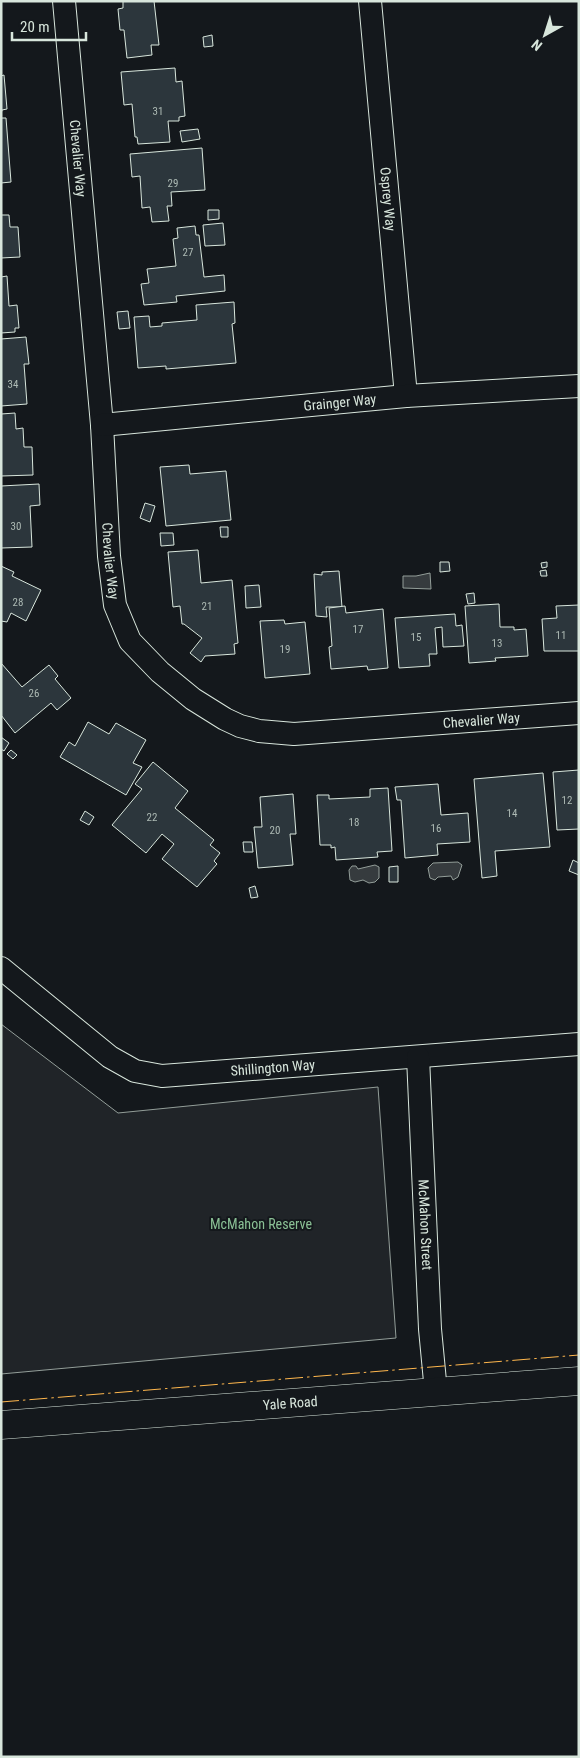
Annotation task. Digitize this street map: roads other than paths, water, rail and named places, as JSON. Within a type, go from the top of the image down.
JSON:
[{"type":"main road","name":"Yale Road","points":[[1,1425],[579,1381]]},
{"type":"street","name":"Chevalier Way","points":[[64,1],[102,425],[109,556],[115,605],[130,641],[154,666],[193,699],[225,720],[258,731],[294,734],[579,713]]},
{"type":"street","name":"Osprey Way","points":[[370,1],[406,396]]},
{"type":"street","name":"Grainger Way","points":[[102,425],[406,396],[579,386]]},
{"type":"street","name":"Shillington Way","points":[[1,968],[110,1057],[134,1071],[162,1076],[579,1044]]},
{"type":"street","name":"McMahon Street","points":[[418,1057],[430,1320],[436,1392]]},
{"type":"park label","name":"McMahon Reserve","points":[[261,1224]]}]
